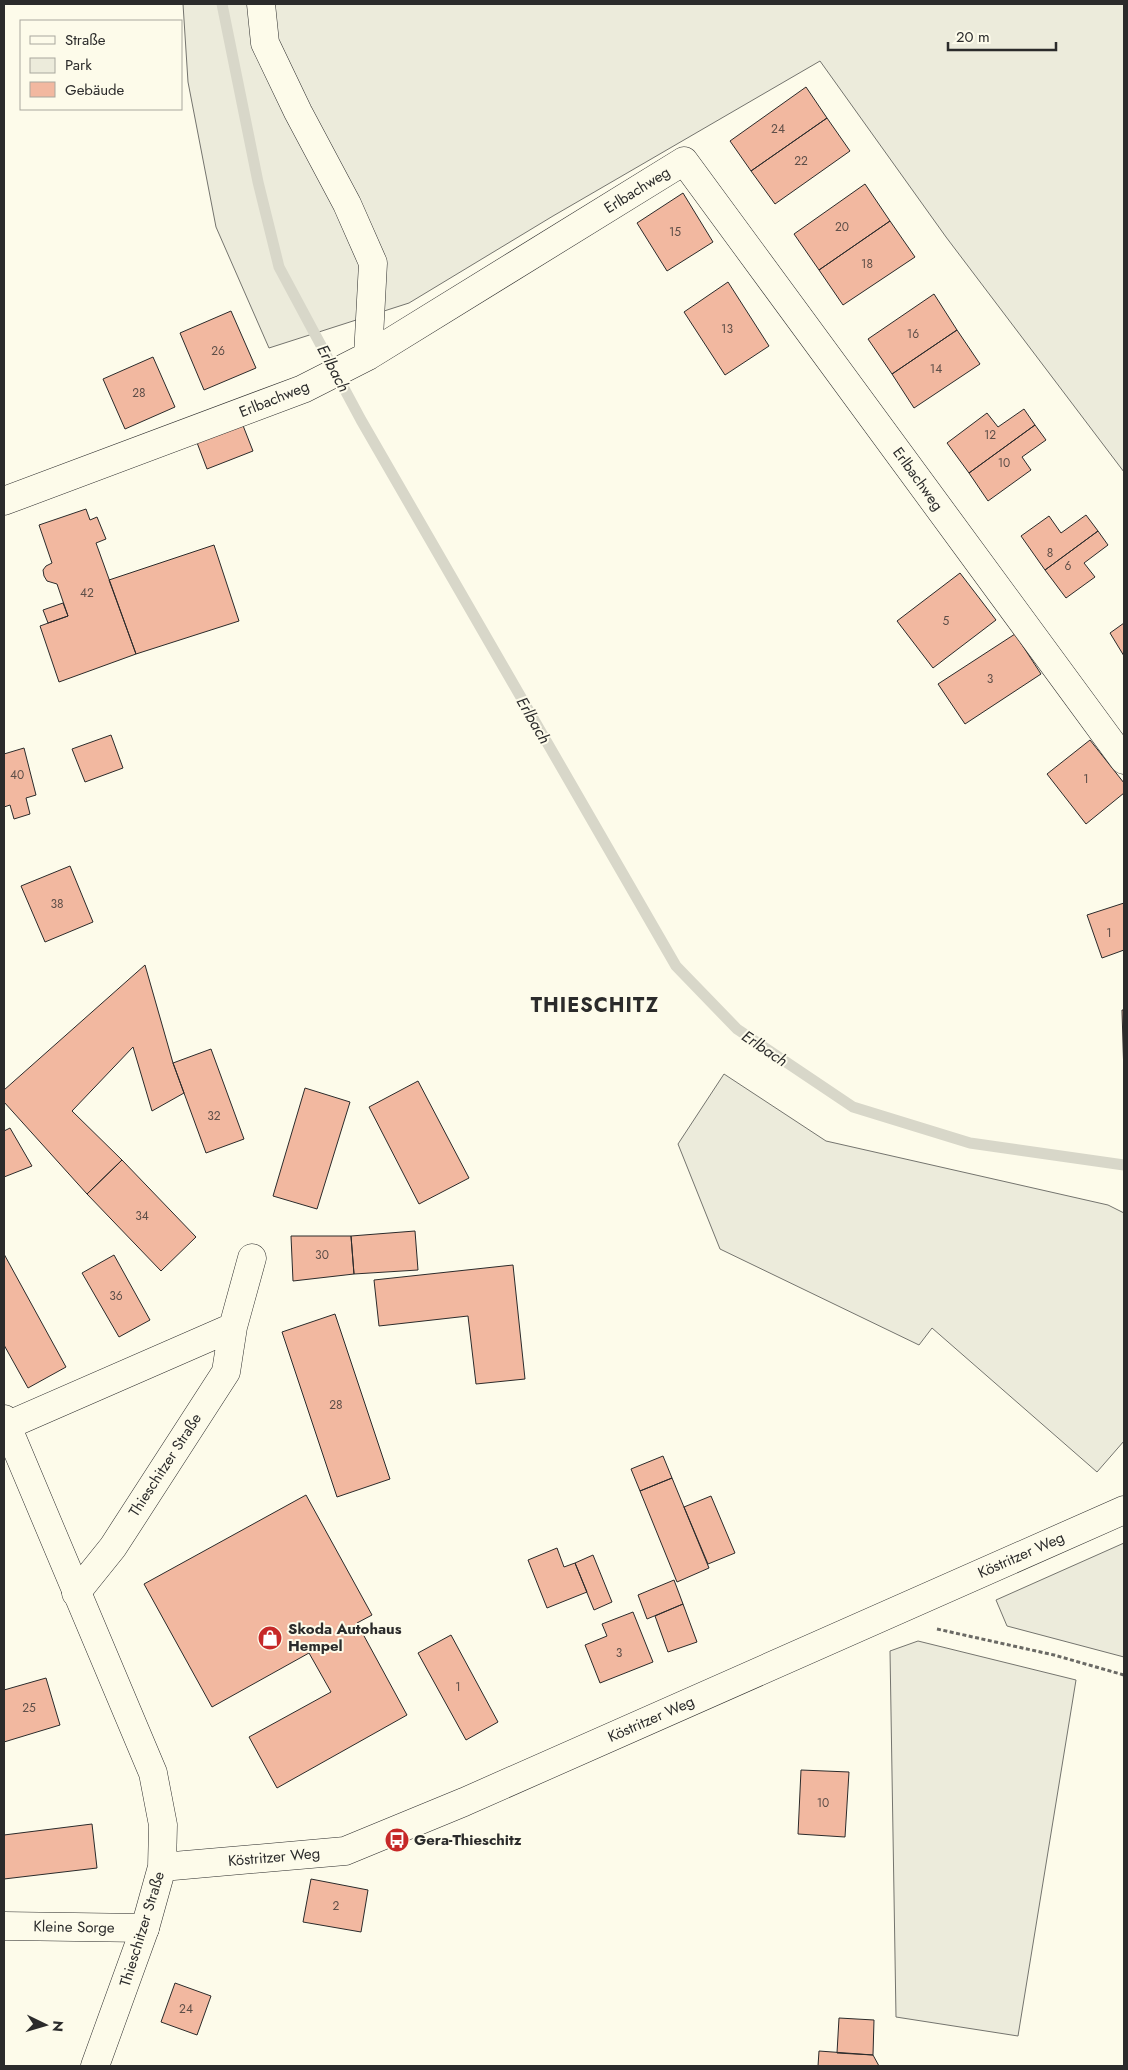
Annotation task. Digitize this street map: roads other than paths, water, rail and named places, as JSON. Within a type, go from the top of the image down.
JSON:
[{"type":"street","points":[[261,4],[265,43],[298,112],[347,204],[373,263],[358,361]]},
{"type":"street","name":"Erlbachweg","points":[[4,501],[303,389],[358,361],[684,161],[1124,760]]},
{"type":"street","name":"Thieschitzer Straße","points":[[76,1593],[113,1547],[226,1372],[234,1327],[252,1258]]},
{"type":"street","name":"Thieschitzer Straße","points":[[95,2066],[145,1928],[162,1867],[163,1826],[153,1773],[5,1424],[234,1327]]},
{"type":"street","name":"Köstritzer Weg","points":[[162,1867],[346,1851],[464,1802],[1124,1510]]},
{"type":"street","name":"Kleine Sorge","points":[[4,1926],[145,1928]]},
{"type":"waterway","name":"Erlbach","points":[[222,4],[258,182],[279,267],[361,420],[676,966],[737,1029],[853,1107],[970,1143],[1124,1165]]},
{"type":"place","name":"Skoda Autohaus Hempel","points":[[270,1638]]},
{"type":"place","name":"Gera-Thieschitz","points":[[397,1840]]},
{"type":"district","name":"THIESCHITZ","points":[[595,1005]]}]
